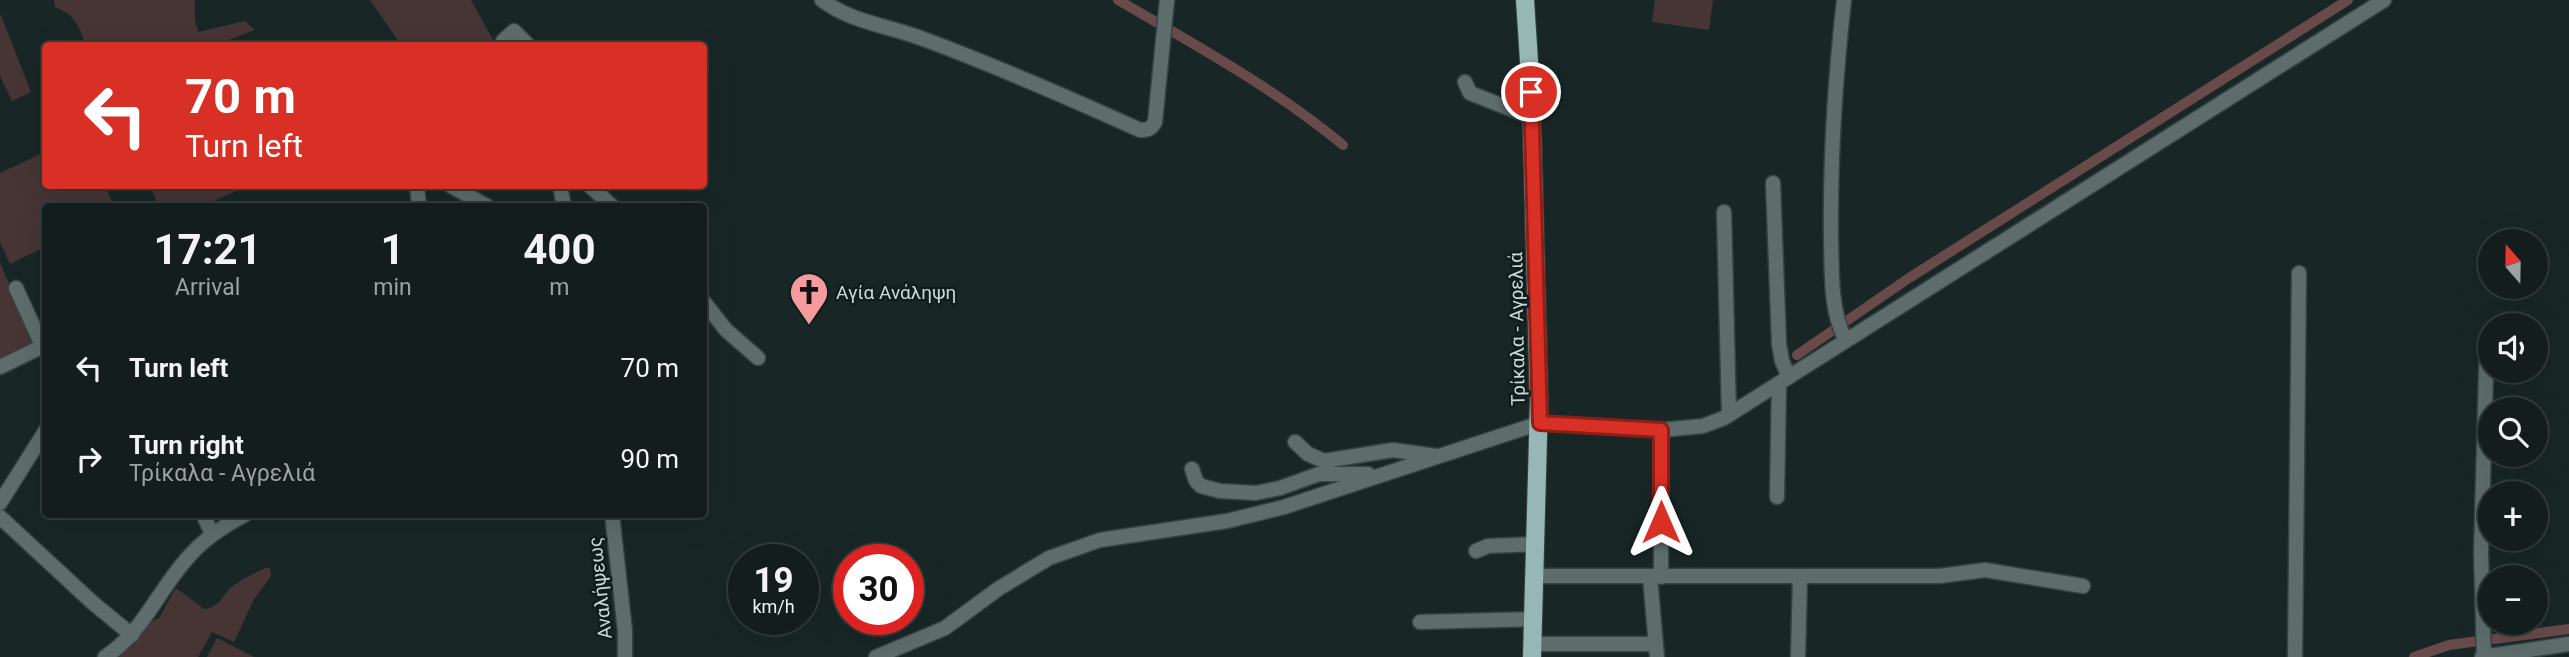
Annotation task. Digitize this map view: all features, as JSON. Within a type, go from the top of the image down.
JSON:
[{"type":"main road","name":"Τρίκαλα - Αγρελιά","points":[[1525,0],[1540,423],[1532,651]]},
{"type":"street","points":[[822,0],[850,18],[904,31],[986,62],[1140,130],[1152,128],[1155,122],[1167,0]]},
{"type":"street","points":[[1844,0],[1832,143],[1831,238],[1835,307],[1844,335]]},
{"type":"street","points":[[876,657],[946,628],[1013,579],[1049,558],[1077,547],[1119,536],[1265,512],[1540,423],[1661,430],[1703,426],[1729,415],[1784,381],[1844,335],[2384,0]]},
{"type":"street","points":[[503,41],[514,31],[525,42]]},
{"type":"street","points":[[1465,82],[1470,93],[1531,117]]},
{"type":"street","points":[[1773,183],[1779,344],[1784,381],[1777,497]]},
{"type":"street","points":[[456,189],[482,203]]},
{"type":"street","points":[[593,189],[609,203]]},
{"type":"street","points":[[1724,212],[1729,415]]},
{"type":"street","points":[[2295,657],[2299,273]]},
{"type":"street","points":[[0,367],[39,348],[41,343],[16,288]]},
{"type":"street","points":[[707,306],[726,330],[758,358]]},
{"type":"street","points":[[2486,383],[2481,552],[2483,649],[2569,644]]},
{"type":"street","points":[[1532,651],[1656,651],[1661,430]]},
{"type":"street","points":[[0,503],[42,436]]},
{"type":"street","points":[[1295,442],[1308,454],[1324,461],[1393,450],[1421,452],[1437,457]]},
{"type":"street","points":[[1192,468],[1196,481],[1205,488],[1246,493],[1272,490],[1320,474],[1353,475],[1386,470],[1393,472]]},
{"type":"street","points":[[0,517],[132,635]]},
{"type":"street","points":[[205,518],[212,534]]},
{"type":"street","points":[[105,657],[132,635],[186,560],[212,534],[239,518]]},
{"type":"street","name":"Αναλήψεως","points":[[611,518],[625,631],[625,657]]},
{"type":"street","points":[[1476,551],[1488,546],[1535,544]]},
{"type":"street","points":[[1534,576],[1939,576],[1980,570],[2083,586]]},
{"type":"street","points":[[1798,657],[1800,577]]},
{"type":"street","points":[[1420,622],[1533,619]]},
{"type":"shaded area","points":[[54,0],[195,0],[198,32],[245,21],[255,30],[223,42],[85,42],[75,22],[67,13],[55,7]]},
{"type":"shaded area","points":[[370,0],[471,0],[494,42],[399,42]]},
{"type":"shaded area","points":[[1655,0],[1713,0],[1709,30],[1652,22]]},
{"type":"shaded area","points":[[0,13],[31,92],[12,101],[0,76]]},
{"type":"shaded area","points":[[42,153],[42,189],[106,189],[113,203],[42,203],[42,248],[10,264],[0,242],[0,173]]},
{"type":"shaded area","points":[[151,189],[241,189],[209,203],[158,203]]},
{"type":"shaded area","points":[[0,263],[34,341],[32,347],[0,361]]},
{"type":"shaded area","points":[[265,568],[270,568],[271,576],[254,599],[234,642],[212,632],[198,657],[119,657],[148,625],[159,618],[176,588],[204,609],[209,608],[218,603],[234,585]]},
{"type":"shaded area","points":[[217,638],[254,657],[207,657]]},
{"type":"waterway","points":[[1118,0],[1262,86],[1343,145]]},
{"type":"waterway","points":[[1797,355],[1909,278],[2348,0]]},
{"type":"waterway","points":[[2414,657],[2449,645],[2569,629]]},
{"type":"place","name":"Αγία Ανάληψη","points":[[809,326]]},
{"type":"route","points":[[1531,92],[1540,423],[1661,430],[1661,522]]}]
